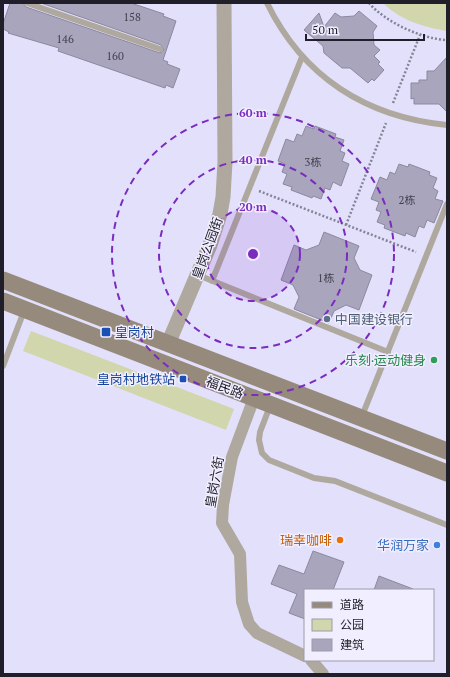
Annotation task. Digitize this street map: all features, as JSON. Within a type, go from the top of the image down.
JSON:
[{"type":"main road","name":"福民路","points":[[3,280],[447,451]]},
{"type":"main road","name":"福民路","points":[[3,301],[447,473]]},
{"type":"street","name":"皇岗公园街","points":[[168,344],[216,230],[224,179],[224,3]]},
{"type":"street","name":"皇岗六街","points":[[254,398],[232,457],[223,505],[222,523],[240,554],[242,602],[252,629],[264,637],[304,656]]},
{"type":"street","points":[[312,661],[323,674]]},
{"type":"lane","points":[[27,3],[160,49]]},
{"type":"lane","points":[[267,3],[275,20],[292,45],[313,68],[336,87],[361,102],[389,114],[422,122],[447,125]]},
{"type":"lane","points":[[212,281],[302,56]]},
{"type":"lane","points":[[361,418],[447,204]]},
{"type":"lane","points":[[198,275],[388,352]]},
{"type":"lane","points":[[3,366],[25,310]]},
{"type":"lane","points":[[271,405],[260,432],[259,440],[262,453],[269,460],[314,478],[335,481],[447,525]]},
{"type":"path","points":[[369,3],[394,23],[420,35],[447,40]]},
{"type":"path","points":[[346,225],[420,35]]},
{"type":"path","points":[[250,188],[426,256]]},
{"type":"green space","points":[[383,3],[447,3],[447,31],[412,22],[397,14]]},
{"type":"green space","points":[[31,331],[234,409],[226,430],[23,351]]},
{"type":"building","points":[[10,3],[23,3],[26,7],[160,53],[164,50],[161,45],[41,3],[131,3],[164,14],[163,16],[176,21],[163,60],[168,62],[167,64],[180,69],[173,88],[166,85],[165,88],[58,51],[59,48],[8,33],[9,32],[3,29],[3,24]]},
{"type":"building","points":[[359,11],[377,26],[373,32],[374,45],[380,50],[374,56],[380,62],[378,64],[384,70],[374,81],[372,79],[368,83],[350,68],[342,68],[324,53],[323,46],[304,30],[319,13],[324,27],[335,13],[341,17],[354,16]]},
{"type":"building","points":[[447,57],[447,112],[439,104],[414,104],[414,98],[411,99],[411,83],[419,83],[419,80],[427,80],[427,71],[434,71]]},
{"type":"building","points":[[306,126],[314,129],[315,126],[336,134],[335,137],[344,140],[340,151],[345,153],[342,161],[349,164],[341,186],[333,182],[330,190],[325,188],[321,199],[313,196],[312,198],[291,190],[292,187],[283,184],[287,174],[282,172],[285,164],[278,161],[286,139],[294,142],[297,134],[302,136]]},
{"type":"building","points":[[399,164],[408,167],[409,164],[430,172],[429,175],[437,178],[433,188],[438,191],[435,199],[443,201],[434,223],[427,220],[424,228],[419,226],[415,237],[406,233],[405,236],[384,228],[385,225],[377,222],[381,212],[376,210],[379,202],[371,199],[380,177],[387,180],[390,172],[395,174]]},
{"type":"building","points":[[324,232],[359,246],[354,258],[360,270],[372,275],[359,310],[346,305],[334,311],[329,323],[294,309],[299,297],[293,285],[281,280],[294,245],[306,250],[319,245]]},
{"type":"building","points":[[313,551],[344,562],[333,589],[304,589],[304,619],[289,613],[297,594],[271,584],[279,565],[304,574]]},
{"type":"building","points":[[379,576],[413,589],[374,589]]},
{"type":"place","name":"中国建设银行","points":[[327,319]]},
{"type":"place","name":"皇岗村","points":[[106,332]]},
{"type":"place","name":"乐刻·运动健身","points":[[434,360]]},
{"type":"place","name":"皇岗村地铁站","points":[[183,379]]},
{"type":"place","name":"瑞幸咖啡","points":[[340,540]]},
{"type":"place","name":"华润万家","points":[[437,545]]}]
